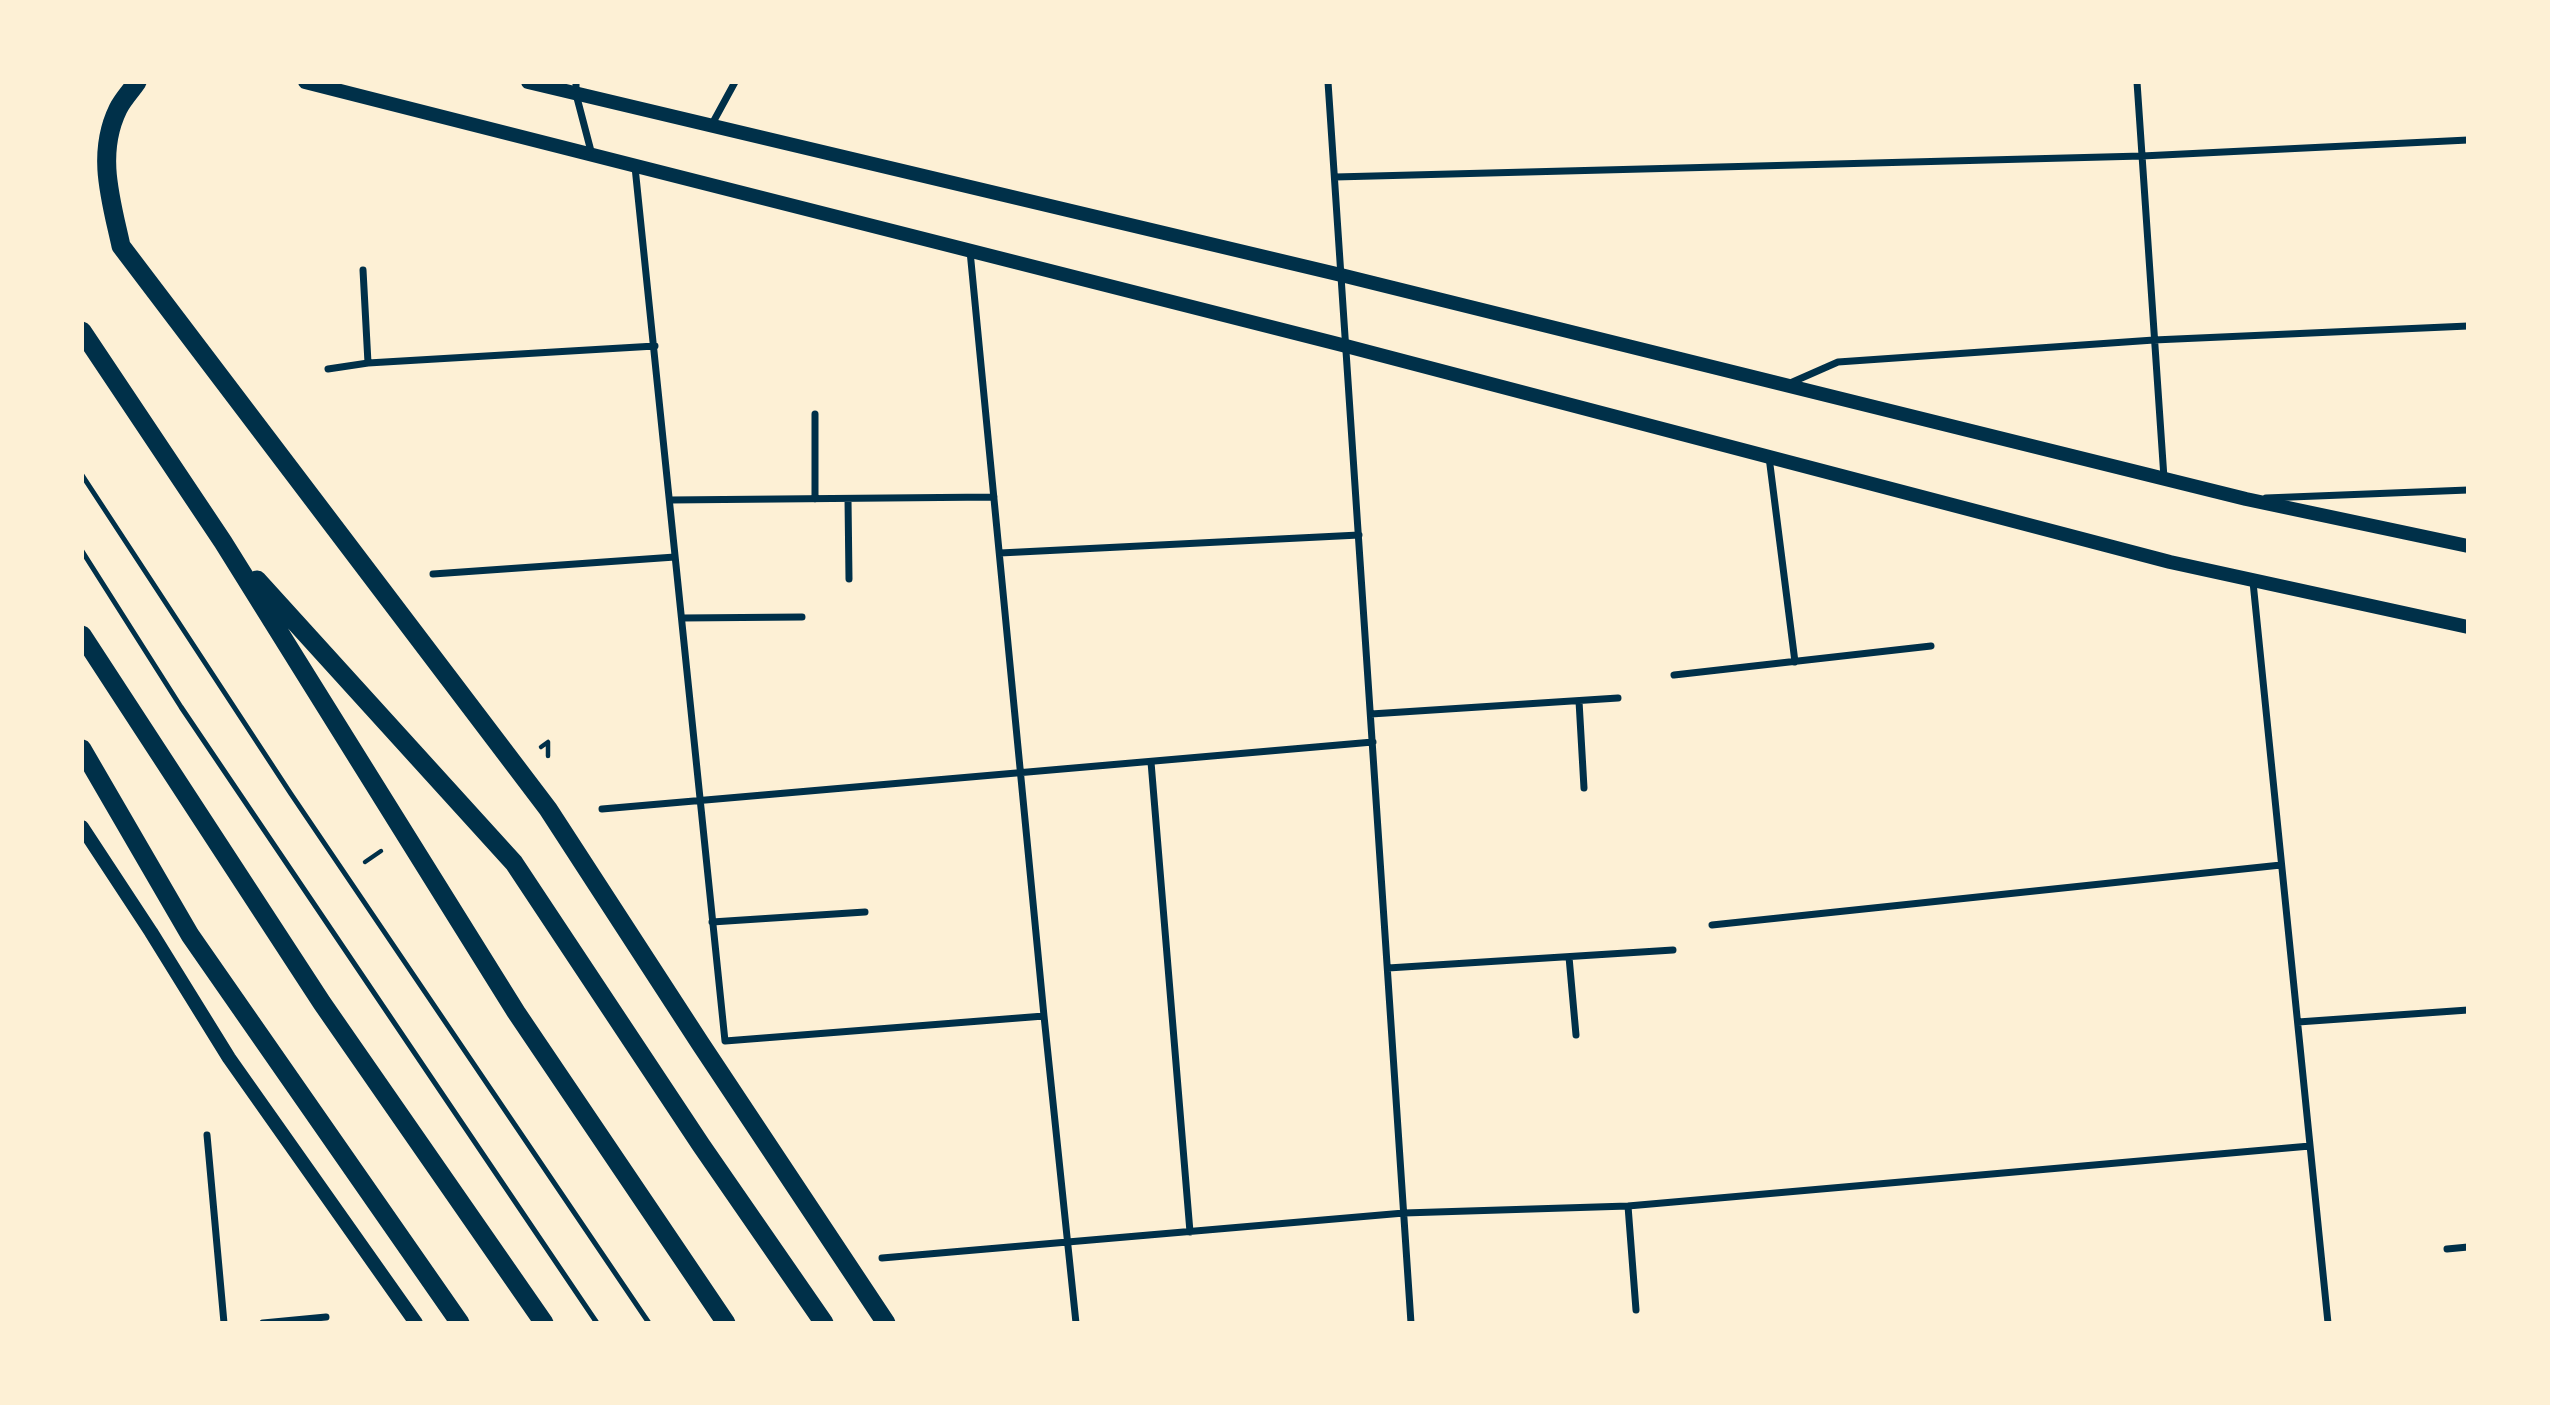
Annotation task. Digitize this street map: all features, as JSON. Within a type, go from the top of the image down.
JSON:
[{"type":"highway","points":[[137,82],[119,107],[107,139],[106,182],[121,246],[548,809],[886,1323]]},
{"type":"highway","points":[[82,331],[223,542],[516,1012],[726,1323]]},
{"type":"highway","points":[[223,542],[514,863],[701,1145],[824,1323]]},
{"type":"highway","points":[[82,635],[322,1003],[544,1323]]},
{"type":"highway","points":[[82,749],[190,935],[460,1323]]},
{"type":"main road","points":[[305,82],[1346,346],[2170,562],[2468,627]]},
{"type":"main road","points":[[528,82],[576,88],[711,127],[1342,275],[2246,499],[2468,546]]},
{"type":"main road","points":[[82,827],[229,1058],[416,1323]]},
{"type":"street","points":[[711,127],[735,82]]},
{"type":"street","points":[[1328,82],[1411,1323]]},
{"type":"street","points":[[2137,82],[2164,478]]},
{"type":"street","points":[[576,88],[593,155]]},
{"type":"street","points":[[1335,177],[2142,156],[2468,141]]},
{"type":"street","points":[[635,166],[725,1041],[1044,1016]]},
{"type":"street","points":[[970,251],[1076,1323]]},
{"type":"street","points":[[363,270],[368,363]]},
{"type":"street","points":[[1784,386],[1838,362],[2154,340],[2468,326]]},
{"type":"street","points":[[328,369],[368,363],[655,346]]},
{"type":"street","points":[[814,414],[815,499]]},
{"type":"street","points":[[1769,456],[1796,662]]},
{"type":"street","points":[[2246,499],[2468,490]]},
{"type":"street","points":[[670,500],[994,497]]},
{"type":"street","points":[[848,499],[849,579]]},
{"type":"street","points":[[1000,553],[1359,535]]},
{"type":"street","points":[[433,573],[675,557]]},
{"type":"street","points":[[2253,582],[2328,1323]]},
{"type":"street","points":[[682,618],[802,617]]},
{"type":"street","points":[[1674,675],[1931,646]]},
{"type":"street","points":[[1371,714],[1618,698]]},
{"type":"street","points":[[1579,701],[1584,788]]},
{"type":"street","points":[[602,809],[1373,743]]},
{"type":"street","points":[[1151,762],[1190,1232]]},
{"type":"street","points":[[1712,925],[2281,865]]},
{"type":"street","points":[[712,922],[865,912]]},
{"type":"street","points":[[1388,968],[1673,950]]},
{"type":"street","points":[[1569,957],[1576,1035]]},
{"type":"street","points":[[2298,1021],[2468,1010]]},
{"type":"street","points":[[207,1135],[224,1323]]},
{"type":"street","points":[[882,1258],[1404,1213],[1628,1206],[2310,1146]]},
{"type":"street","points":[[1628,1206],[1636,1310]]},
{"type":"street","points":[[2447,1249],[2468,1247]]},
{"type":"street","points":[[263,1323],[326,1317]]},
{"type":"lane","points":[[82,475],[291,793],[649,1323]]},
{"type":"lane","points":[[82,551],[181,708],[597,1323]]}]
